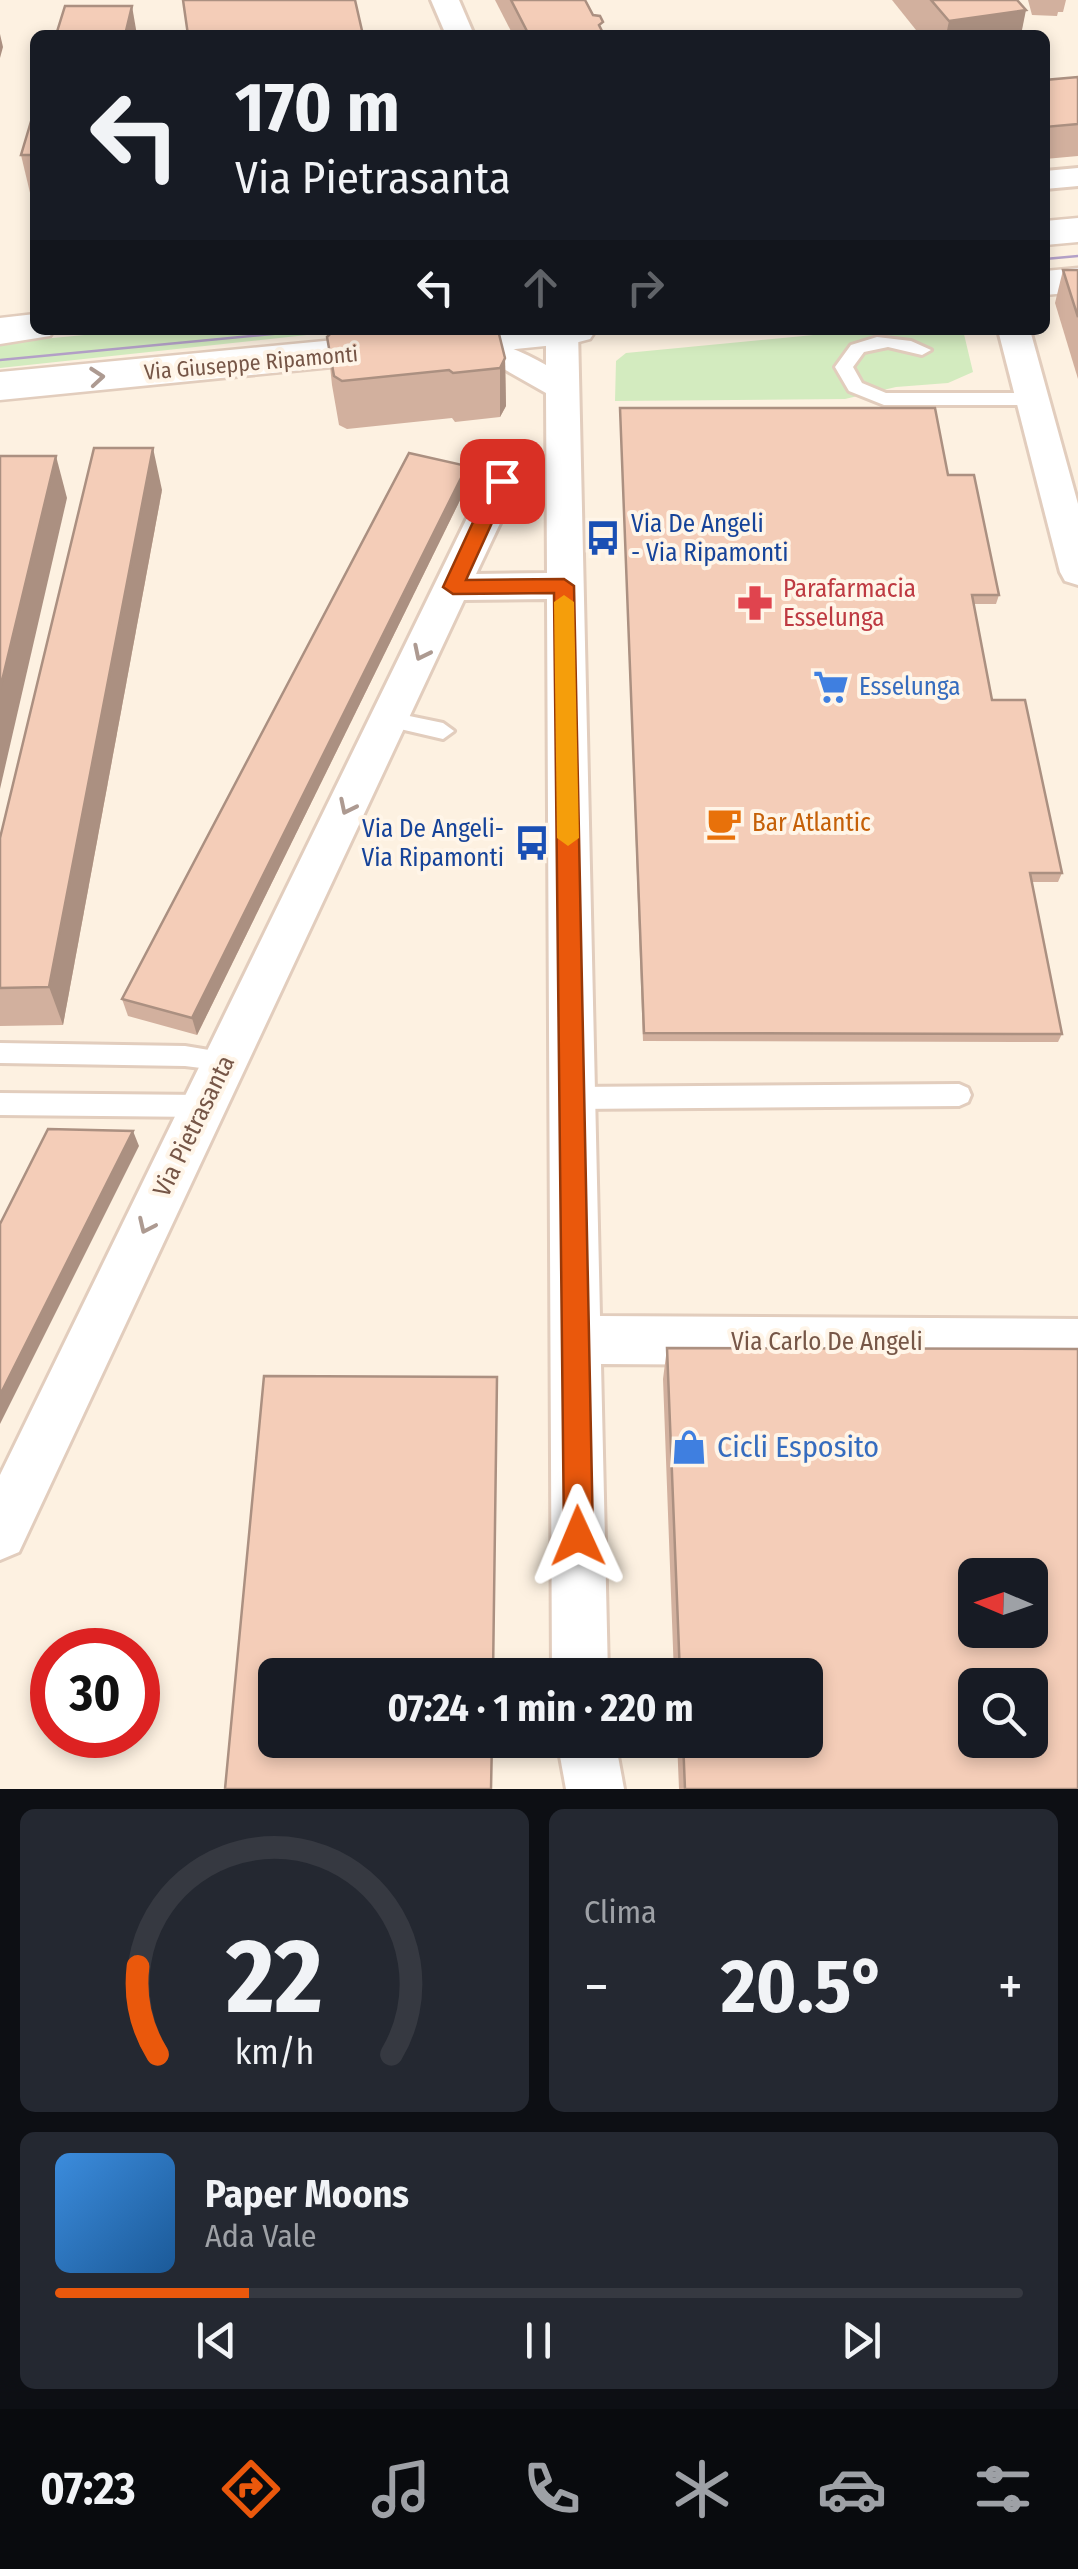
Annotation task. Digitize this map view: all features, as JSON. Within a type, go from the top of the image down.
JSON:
[{"type":"street","points":[[444,0],[458,30]]},
{"type":"street","points":[[1050,180],[1078,178]]},
{"type":"street","points":[[1050,233],[1078,230]]},
{"type":"street","points":[[1050,283],[1078,280]]},
{"type":"street","points":[[0,331],[30,328]]},
{"type":"street","name":"Via Giuseppe Ripamonti","points":[[0,386],[527,335]]},
{"type":"street","points":[[562,335],[580,1658]]},
{"type":"street","points":[[1015,335],[1078,572]]},
{"type":"street","points":[[448,344],[505,356],[564,389]]},
{"type":"street","name":"Via Pietrasanta","points":[[0,1533],[502,481]]},
{"type":"street","points":[[453,587],[564,586]]},
{"type":"street","name":"Via Carlo De Angeli","points":[[576,1340],[1078,1344]]},
{"type":"street","points":[[569,1789],[573,1758]]},
{"type":"street","points":[[590,1758],[596,1789]]},
{"type":"lane","points":[[922,350],[891,341],[865,344],[855,349],[844,367],[855,387],[884,399],[1033,399]]},
{"type":"lane","points":[[390,720],[443,730]]},
{"type":"lane","points":[[0,1053],[225,1060]]},
{"type":"lane","points":[[572,1098],[959,1095]]},
{"type":"lane","points":[[3,1110],[203,1106]]},
{"type":"green space","points":[[84,335],[307,335],[0,368],[0,343]]},
{"type":"green space","points":[[813,335],[964,335],[973,372],[948,383],[896,387],[845,399],[615,401],[616,361],[626,353]]},
{"type":"building","points":[[183,0],[355,0],[362,30],[187,30]]},
{"type":"building","points":[[511,0],[585,0],[593,15],[600,16],[603,22],[599,25],[602,30],[526,30]]},
{"type":"building","points":[[931,0],[1017,0],[1026,10],[949,21]]},
{"type":"building","points":[[65,6],[132,6],[126,30],[58,30]]},
{"type":"building","points":[[1078,77],[1078,124],[1050,127],[1050,80]]},
{"type":"building","points":[[30,125],[30,155],[21,155]]},
{"type":"building","points":[[1063,270],[1078,270],[1078,317]]},
{"type":"building","points":[[499,335],[505,358],[500,368],[342,381],[334,376],[327,337]]},
{"type":"building","points":[[620,408],[935,408],[948,475],[974,475],[999,595],[972,595],[992,700],[1025,700],[1062,873],[1030,873],[1062,1034],[644,1033]]},
{"type":"building","points":[[94,448],[153,448],[49,987],[0,988],[0,838]]},
{"type":"building","points":[[409,453],[467,466],[192,1018],[122,999]]},
{"type":"building","points":[[0,456],[56,456],[0,689]]},
{"type":"building","points":[[48,1129],[133,1131],[0,1395],[0,1224]]},
{"type":"building","points":[[667,1348],[1078,1349],[1078,1789],[685,1789],[684,1758],[823,1758],[823,1658],[679,1658]]},
{"type":"building","points":[[264,1376],[497,1377],[493,1658],[258,1658],[258,1758],[492,1758],[491,1789],[225,1789]]},
{"type":"tram line","points":[[1050,259],[1078,256]]},
{"type":"tram line","points":[[0,360],[262,335]]},
{"type":"slow traffic","points":[[564,602],[568,838]]},
{"type":"place","name":"Via De Angeli - Via Ripamonti","points":[[603,538]]},
{"type":"place","name":"Parafarmacia Esselunga","points":[[755,603]]},
{"type":"place","name":"Esselunga","points":[[831,687]]},
{"type":"place","name":"Bar Atlantic","points":[[724,823]]},
{"type":"place","name":"Via De Angeli- Via Ripamonti","points":[[532,843]]},
{"type":"place","name":"Cicli Esposito","points":[[689,1447]]},
{"type":"route","points":[[502,481],[453,587],[564,586],[578,1536]]}]
